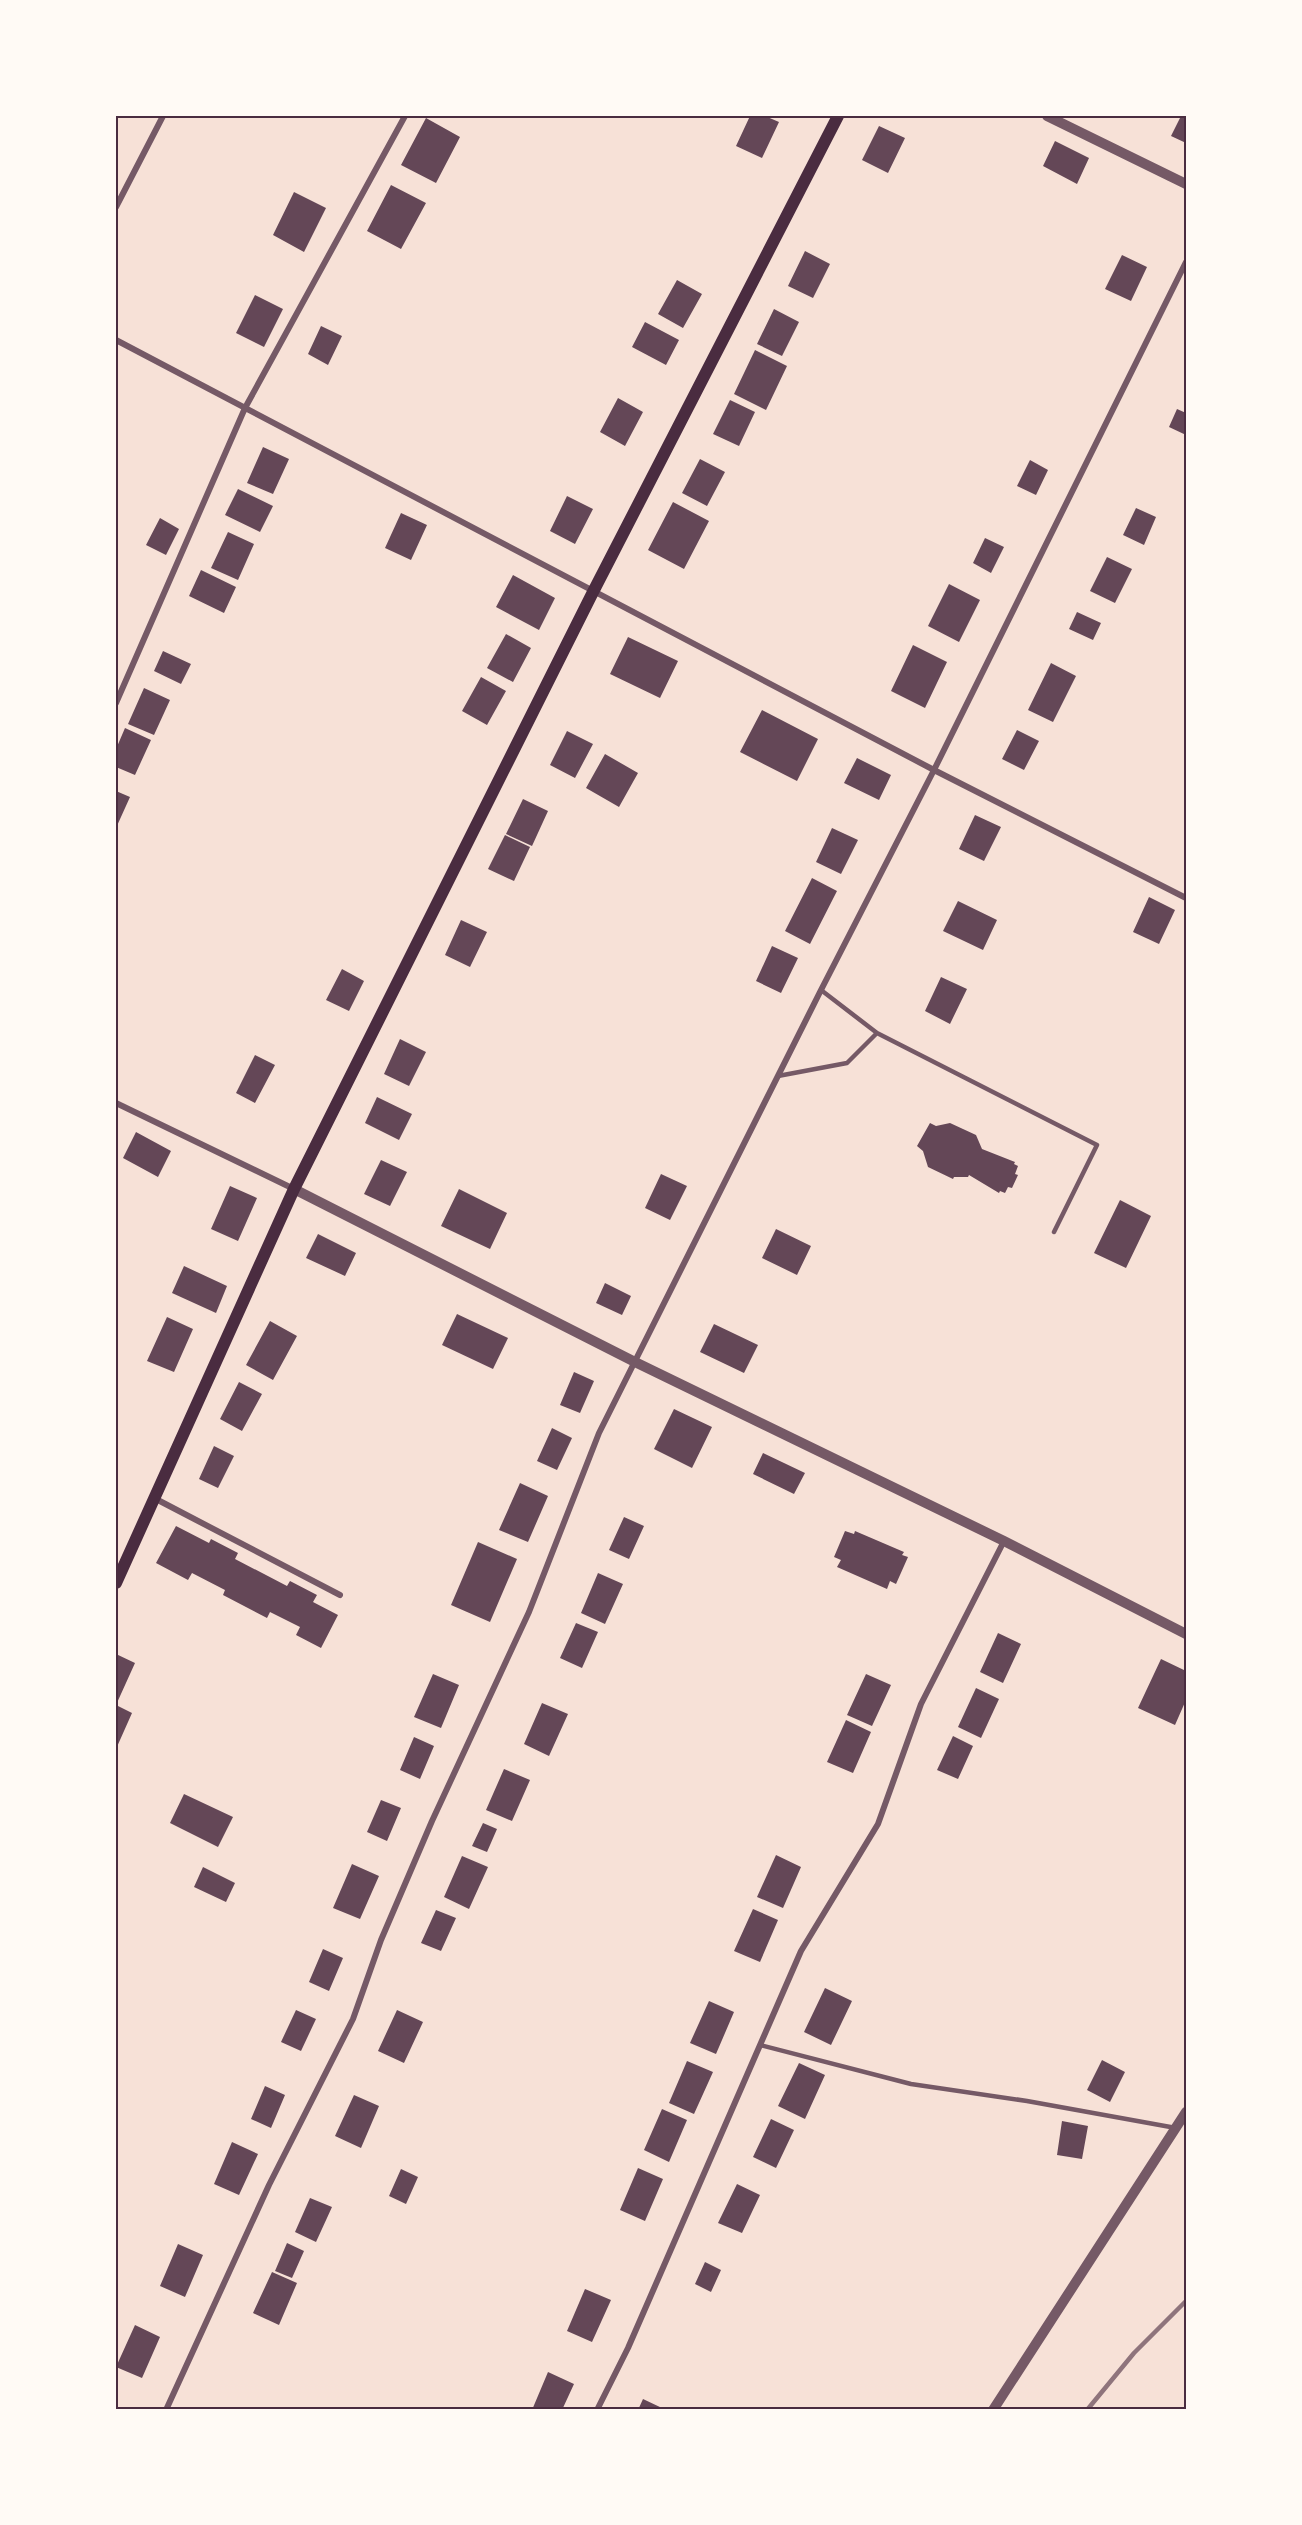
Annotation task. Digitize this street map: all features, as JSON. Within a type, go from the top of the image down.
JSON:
[{"type":"main road","points":[[116,1583],[294,1189],[593,592],[838,116]]},
{"type":"street","points":[[116,207],[163,116]]},
{"type":"street","points":[[116,703],[245,408],[405,116]]},
{"type":"street","points":[[1047,116],[1186,184]]},
{"type":"street","points":[[166,2409],[269,2185],[353,2019],[381,1940],[432,1821],[529,1612],[599,1432],[934,770],[1186,262]]},
{"type":"street","points":[[116,340],[934,770],[1186,898]]},
{"type":"street","points":[[116,1103],[294,1189],[635,1362],[1004,1541],[1186,1634]]},
{"type":"street","points":[[154,1498],[340,1595]]},
{"type":"street","points":[[597,2409],[628,2348],[801,1951],[878,1824],[921,1704],[1004,1541]]},
{"type":"street","points":[[993,2409],[1186,2112]]},
{"type":"lane","points":[[821,990],[877,1033],[1097,1145],[1054,1232]]},
{"type":"lane","points":[[778,1076],[847,1063],[877,1033]]},
{"type":"lane","points":[[760,2044],[911,2085],[1071,2109],[1176,2128]]},
{"type":"building","points":[[750,116],[765,116],[779,122],[762,158],[736,146]]},
{"type":"building","points":[[1181,116],[1186,116],[1186,143],[1171,136]]},
{"type":"building","points":[[426,118],[460,137],[436,183],[401,165]]},
{"type":"building","points":[[879,126],[905,138],[888,173],[862,160]]},
{"type":"building","points":[[1055,141],[1089,158],[1077,184],[1043,166]]},
{"type":"building","points":[[391,185],[426,203],[401,249],[367,231]]},
{"type":"building","points":[[294,192],[326,208],[304,252],[273,235]]},
{"type":"building","points":[[805,251],[830,264],[813,298],[788,286]]},
{"type":"building","points":[[1122,255],[1147,267],[1131,301],[1105,289]]},
{"type":"building","points":[[677,280],[702,294],[683,328],[658,314]]},
{"type":"building","points":[[255,295],[283,309],[264,347],[236,333]]},
{"type":"building","points":[[774,309],[799,322],[782,356],[757,344]]},
{"type":"building","points":[[645,322],[679,340],[666,365],[632,347]]},
{"type":"building","points":[[321,326],[342,336],[328,365],[308,354]]},
{"type":"building","points":[[755,350],[787,366],[766,410],[734,394]]},
{"type":"building","points":[[618,398],[643,412],[625,446],[600,432]]},
{"type":"building","points":[[730,400],[755,412],[739,446],[713,434]]},
{"type":"building","points":[[1177,409],[1186,413],[1186,435],[1169,427]]},
{"type":"building","points":[[263,447],[289,459],[273,494],[247,483]]},
{"type":"building","points":[[700,459],[725,472],[707,506],[682,493]]},
{"type":"building","points":[[1030,460],[1048,470],[1036,495],[1017,486]]},
{"type":"building","points":[[238,489],[273,506],[260,532],[225,515]]},
{"type":"building","points":[[567,496],[593,509],[575,544],[550,531]]},
{"type":"building","points":[[673,502],[709,521],[684,569],[648,550]]},
{"type":"building","points":[[1136,508],[1156,517],[1144,545],[1123,535]]},
{"type":"building","points":[[401,513],[427,525],[411,560],[385,548]]},
{"type":"building","points":[[160,518],[179,529],[166,555],[146,545]]},
{"type":"building","points":[[228,532],[254,544],[238,580],[211,568]]},
{"type":"building","points":[[985,538],[1004,547],[991,573],[973,563]]},
{"type":"building","points":[[1107,557],[1132,569],[1115,603],[1090,591]]},
{"type":"building","points":[[201,570],[236,587],[224,613],[189,596]]},
{"type":"building","points":[[513,575],[555,598],[539,630],[496,607]]},
{"type":"building","points":[[949,584],[980,600],[959,642],[928,626]]},
{"type":"building","points":[[1077,612],[1101,623],[1093,640],[1069,629]]},
{"type":"building","points":[[506,634],[531,648],[513,682],[487,668]]},
{"type":"building","points":[[628,637],[678,661],[660,698],[610,674]]},
{"type":"building","points":[[913,645],[947,662],[925,708],[891,691]]},
{"type":"building","points":[[163,651],[191,664],[181,684],[154,671]]},
{"type":"building","points":[[1051,663],[1076,676],[1053,722],[1028,710]]},
{"type":"building","points":[[481,677],[506,691],[487,725],[462,711]]},
{"type":"building","points":[[144,688],[170,700],[154,735],[128,724]]},
{"type":"building","points":[[762,710],[818,739],[797,781],[740,752]]},
{"type":"building","points":[[125,728],[151,740],[135,775],[116,767],[116,749]]},
{"type":"building","points":[[1017,730],[1039,741],[1024,770],[1002,759]]},
{"type":"building","points":[[567,731],[593,744],[575,778],[550,765]]},
{"type":"building","points":[[605,754],[638,773],[619,807],[586,788]]},
{"type":"building","points":[[857,758],[891,775],[879,800],[844,783]]},
{"type":"building","points":[[116,791],[130,797],[116,828]]},
{"type":"building","points":[[523,799],[548,811],[532,846],[506,834]]},
{"type":"building","points":[[975,815],[1001,827],[984,861],[959,849]]},
{"type":"building","points":[[832,828],[858,840],[841,874],[816,862]]},
{"type":"building","points":[[505,835],[530,847],[514,881],[488,869]]},
{"type":"building","points":[[812,878],[837,891],[810,944],[785,931]]},
{"type":"building","points":[[1149,897],[1175,910],[1159,944],[1133,932]]},
{"type":"building","points":[[958,901],[997,920],[983,950],[943,931]]},
{"type":"building","points":[[461,920],[487,932],[470,967],[445,955]]},
{"type":"building","points":[[772,946],[798,958],[781,993],[756,981]]},
{"type":"building","points":[[342,969],[364,981],[349,1011],[326,1000]]},
{"type":"building","points":[[941,977],[967,989],[950,1024],[925,1011]]},
{"type":"building","points":[[400,1039],[426,1052],[409,1086],[384,1074]]},
{"type":"building","points":[[255,1055],[275,1065],[255,1103],[236,1093]]},
{"type":"building","points":[[377,1097],[412,1114],[399,1140],[365,1123]]},
{"type":"building","points":[[930,1123],[936,1126],[950,1123],[976,1135],[982,1149],[1015,1162],[1014,1164],[1018,1166],[1015,1174],[1018,1175],[1012,1188],[1008,1187],[1005,1193],[1000,1191],[999,1193],[969,1175],[953,1179],[928,1167],[923,1151],[917,1146]]},
{"type":"building","points":[[136,1132],[171,1151],[158,1177],[123,1158]]},
{"type":"building","points":[[381,1160],[407,1172],[390,1206],[364,1194]]},
{"type":"building","points":[[661,1174],[687,1186],[670,1220],[645,1208]]},
{"type":"building","points":[[230,1186],[257,1198],[238,1241],[211,1229]]},
{"type":"building","points":[[459,1189],[507,1213],[490,1249],[441,1226]]},
{"type":"building","points":[[1120,1200],[1151,1216],[1126,1268],[1094,1253]]},
{"type":"building","points":[[776,1229],[811,1246],[797,1275],[762,1258]]},
{"type":"building","points":[[318,1234],[356,1253],[345,1276],[306,1258]]},
{"type":"building","points":[[184,1266],[227,1286],[216,1313],[172,1293]]},
{"type":"building","points":[[605,1283],[631,1296],[622,1315],[596,1303]]},
{"type":"building","points":[[457,1314],[508,1338],[493,1369],[442,1345]]},
{"type":"building","points":[[167,1317],[193,1329],[174,1372],[147,1361]]},
{"type":"building","points":[[270,1321],[297,1336],[273,1380],[246,1365]]},
{"type":"building","points":[[714,1324],[758,1345],[744,1373],[700,1352]]},
{"type":"building","points":[[574,1372],[594,1381],[580,1413],[560,1405]]},
{"type":"building","points":[[239,1382],[262,1394],[242,1431],[220,1419]]},
{"type":"building","points":[[674,1409],[712,1427],[692,1468],[654,1449]]},
{"type":"building","points":[[552,1428],[572,1438],[557,1470],[537,1461]]},
{"type":"building","points":[[214,1446],[234,1456],[218,1488],[199,1479]]},
{"type":"building","points":[[763,1453],[805,1473],[794,1494],[753,1474]]},
{"type":"building","points":[[520,1483],[548,1496],[528,1542],[499,1530]]},
{"type":"building","points":[[624,1517],[644,1526],[629,1559],[609,1550]]},
{"type":"building","points":[[176,1526],[209,1543],[211,1539],[238,1553],[235,1559],[287,1586],[290,1581],[317,1595],[313,1602],[338,1615],[321,1648],[296,1635],[300,1627],[270,1612],[267,1618],[223,1595],[225,1590],[192,1573],[188,1580],[156,1563]]},
{"type":"building","points":[[845,1531],[854,1534],[855,1531],[904,1552],[902,1555],[908,1557],[896,1584],[890,1581],[887,1589],[837,1567],[841,1560],[834,1557]]},
{"type":"building","points":[[478,1542],[517,1559],[490,1622],[451,1605]]},
{"type":"building","points":[[598,1573],[623,1584],[605,1624],[581,1613]]},
{"type":"building","points":[[576,1623],[598,1632],[582,1668],[560,1658]]},
{"type":"building","points":[[998,1633],[1021,1644],[1003,1683],[980,1672]]},
{"type":"building","points":[[116,1654],[135,1663],[116,1705]]},
{"type":"building","points":[[1161,1659],[1186,1671],[1186,1700],[1175,1725],[1138,1708]]},
{"type":"building","points":[[433,1674],[459,1685],[441,1728],[414,1717]]},
{"type":"building","points":[[866,1674],[891,1685],[872,1726],[847,1715]]},
{"type":"building","points":[[976,1688],[999,1699],[981,1738],[958,1727]]},
{"type":"building","points":[[542,1703],[568,1714],[549,1756],[524,1744]]},
{"type":"building","points":[[116,1705],[132,1713],[116,1749]]},
{"type":"building","points":[[846,1720],[871,1732],[853,1773],[827,1762]]},
{"type":"building","points":[[953,1736],[973,1746],[958,1779],[937,1770]]},
{"type":"building","points":[[414,1737],[434,1746],[420,1779],[400,1770]]},
{"type":"building","points":[[504,1769],[530,1780],[512,1821],[486,1810]]},
{"type":"building","points":[[184,1794],[233,1817],[218,1847],[170,1823]]},
{"type":"building","points":[[381,1800],[401,1808],[387,1841],[367,1832]]},
{"type":"building","points":[[483,1823],[497,1829],[487,1852],[472,1846]]},
{"type":"building","points":[[776,1855],[801,1867],[783,1908],[757,1897]]},
{"type":"building","points":[[462,1856],[488,1867],[469,1909],[444,1897]]},
{"type":"building","points":[[352,1864],[379,1876],[360,1919],[333,1908]]},
{"type":"building","points":[[203,1867],[235,1883],[226,1902],[194,1887]]},
{"type":"building","points":[[753,1909],[778,1920],[760,1962],[734,1951]]},
{"type":"building","points":[[436,1910],[456,1918],[441,1951],[421,1943]]},
{"type":"building","points":[[323,1949],[343,1958],[329,1991],[309,1982]]},
{"type":"building","points":[[825,1988],[852,2001],[831,2045],[804,2032]]},
{"type":"building","points":[[709,2001],[734,2012],[716,2054],[690,2043]]},
{"type":"building","points":[[296,2010],[316,2019],[301,2051],[281,2042]]},
{"type":"building","points":[[397,2010],[423,2022],[404,2063],[378,2051]]},
{"type":"building","points":[[1102,2060],[1125,2072],[1110,2102],[1087,2090]]},
{"type":"building","points":[[687,2061],[713,2072],[694,2114],[669,2103]]},
{"type":"building","points":[[799,2063],[825,2075],[805,2119],[778,2106]]},
{"type":"building","points":[[265,2086],[285,2095],[271,2128],[251,2119]]},
{"type":"building","points":[[354,2095],[379,2106],[361,2148],[335,2136]]},
{"type":"building","points":[[662,2109],[687,2120],[669,2162],[644,2150]]},
{"type":"building","points":[[771,2119],[794,2130],[776,2168],[753,2157]]},
{"type":"building","points":[[1062,2121],[1088,2126],[1082,2159],[1057,2155]]},
{"type":"building","points":[[232,2142],[258,2154],[239,2195],[214,2184]]},
{"type":"building","points":[[638,2168],[663,2179],[645,2221],[620,2210]]},
{"type":"building","points":[[401,2169],[418,2177],[406,2204],[389,2196]]},
{"type":"building","points":[[737,2184],[760,2195],[742,2233],[718,2223]]},
{"type":"building","points":[[310,2198],[332,2207],[316,2242],[295,2232]]},
{"type":"building","points":[[287,2243],[304,2251],[292,2278],[275,2271]]},
{"type":"building","points":[[178,2244],[203,2255],[185,2297],[160,2286]]},
{"type":"building","points":[[705,2262],[721,2270],[711,2292],[695,2284]]},
{"type":"building","points":[[272,2272],[297,2283],[279,2325],[253,2313]]},
{"type":"building","points":[[585,2289],[611,2300],[592,2342],[567,2331]]},
{"type":"building","points":[[135,2325],[160,2337],[142,2378],[116,2367]]},
{"type":"building","points":[[548,2372],[574,2384],[562,2410],[532,2410]]},
{"type":"building","points":[[643,2399],[662,2408],[662,2410],[638,2410]]},
{"type":"railway","points":[[1087,2410],[1134,2353],[1186,2301]]}]
